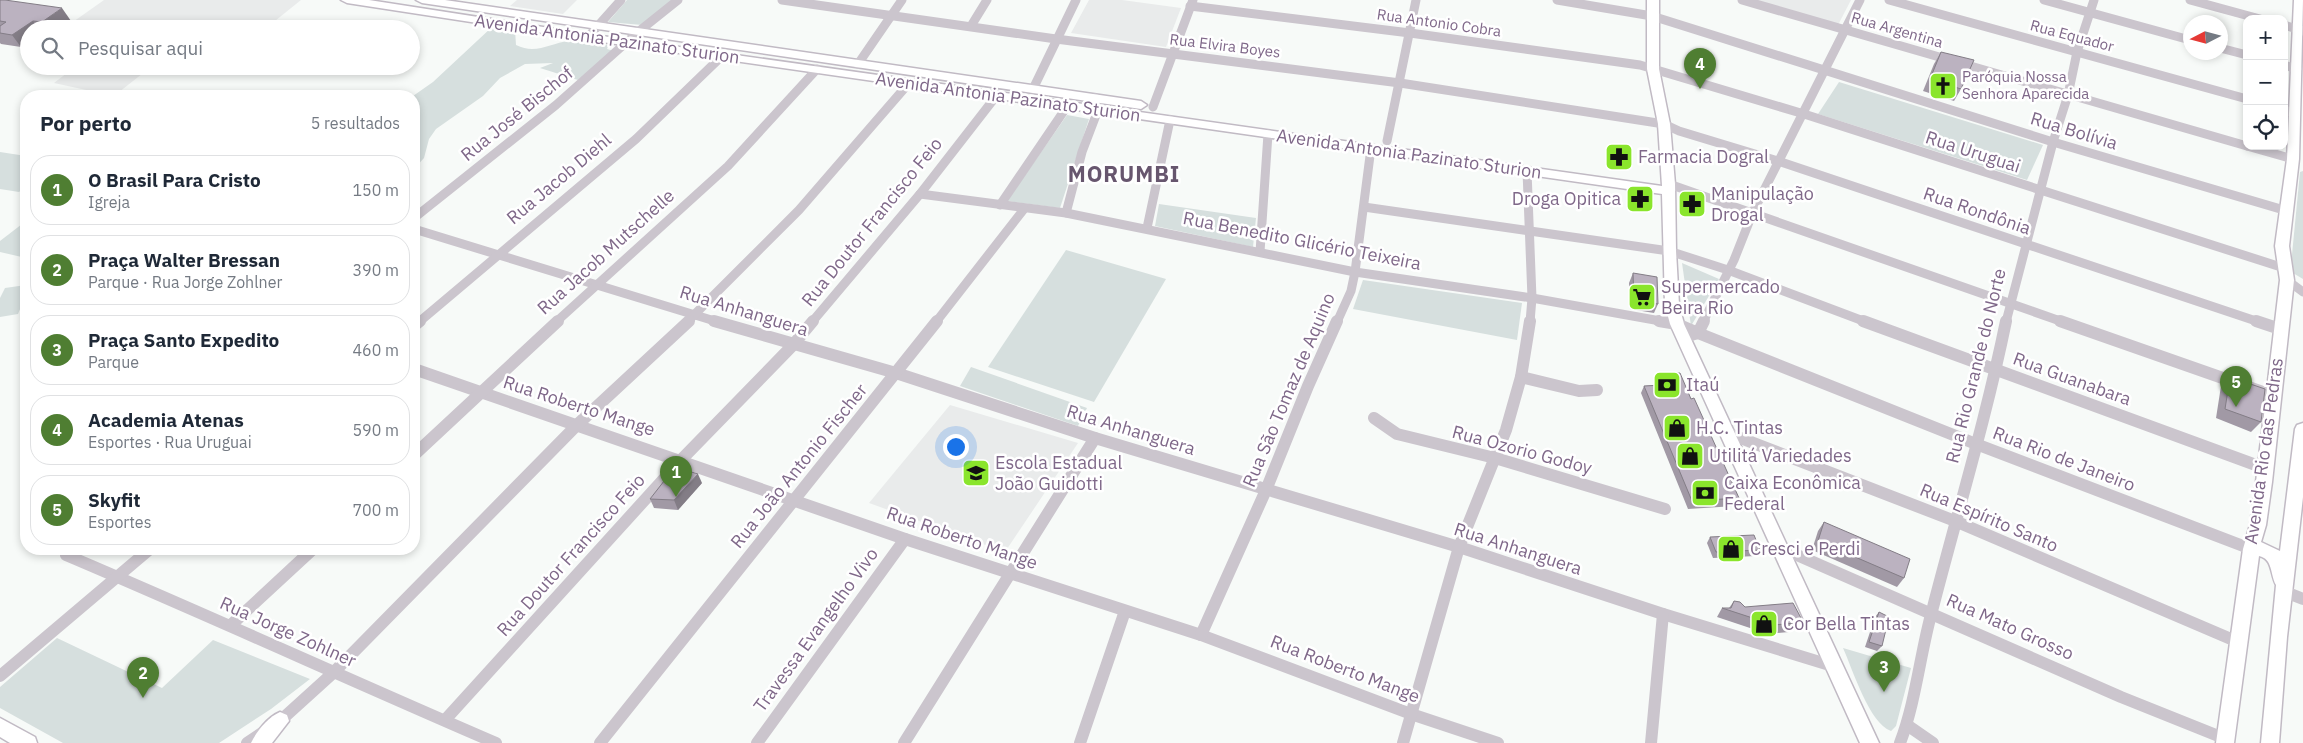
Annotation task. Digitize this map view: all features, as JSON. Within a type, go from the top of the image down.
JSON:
[{"type":"main road","name":"Avenida Antonia Pazinato Sturion","points":[[356,0],[588,37],[1068,105],[1097,104],[1153,107],[1387,141],[1669,188]]},
{"type":"main road","name":"Avenida Antonia Pazinato Sturion","points":[[422,0],[1033,90],[1170,120],[1527,171],[1669,188]]},
{"type":"main road","points":[[1652,0],[1653,69],[1664,124],[1669,188],[1669,252],[1672,305],[1680,331],[1725,432],[1781,548],[1870,743]]},
{"type":"main road","name":"Avenida Rio das Pedras","points":[[2225,741],[2251,549],[2258,525],[2274,396],[2285,274],[2282,246],[2287,211],[2298,161],[2290,111],[2301,30],[2300,0]]},
{"type":"main road","points":[[997,95],[1004,90],[1013,88],[1033,90]]},
{"type":"main road","points":[[1358,137],[1370,148],[1387,141]]},
{"type":"main road","name":"Avenida Rio das Pedras","points":[[2270,743],[2283,591],[2303,429]]},
{"type":"main road","points":[[2251,549],[2261,548],[2276,557],[2281,572],[2283,591]]},
{"type":"main road","points":[[260,743],[280,721]]},
{"type":"main road","points":[[0,727],[28,743]]},
{"type":"street","points":[[588,37],[621,0]]},
{"type":"street","name":"Rua José Bischof","points":[[420,213],[556,105],[638,32],[678,0]]},
{"type":"street","name":"Rua Elvira Boyes","points":[[782,0],[1056,39],[1400,83],[1664,124]]},
{"type":"street","points":[[858,64],[902,0]]},
{"type":"street","points":[[971,26],[986,0]]},
{"type":"street","points":[[1033,90],[1076,0]]},
{"type":"street","points":[[1387,141],[1416,0]]},
{"type":"street","name":"Rua Bolívia","points":[[1557,0],[1652,16],[2052,142],[2287,211]]},
{"type":"street","name":"Rua Argentina","points":[[1742,0],[2243,145]]},
{"type":"street","points":[[1680,331],[1698,333],[1753,212],[1860,0]]},
{"type":"street","name":"Rua Equador","points":[[1889,0],[2243,98]]},
{"type":"street","points":[[2044,0],[2183,38]]},
{"type":"street","name":"Rua Rio Grande do Norte","points":[[1900,743],[1907,725],[1931,613],[1996,371],[2010,303],[2042,190],[2052,142],[2068,95],[2077,52],[2094,0]]},
{"type":"street","points":[[2190,0],[2245,15]]},
{"type":"street","points":[[1153,107],[1192,3]]},
{"type":"street","name":"Rua Antonio Cobra","points":[[1192,3],[1640,65],[1653,69]]},
{"type":"street","points":[[2288,26],[2301,30]]},
{"type":"street","points":[[2228,50],[2243,54]]},
{"type":"street","name":"Rua Jacob Diehl","points":[[420,321],[636,139],[722,56]]},
{"type":"street","points":[[2288,66],[2297,69]]},
{"type":"street","name":"Rua Jacob Mutschelle","points":[[420,449],[597,284],[728,166],[816,69]]},
{"type":"street","name":"Rua Uruguai","points":[[1653,69],[1804,114],[2042,190],[2285,274],[2303,292]]},
{"type":"street","points":[[247,743],[280,721],[333,673],[578,424],[695,315],[799,210],[909,83]]},
{"type":"street","name":"Rua Doutor Francisco Feio","points":[[445,720],[681,460],[793,345],[920,194],[997,95]]},
{"type":"street","points":[[1066,213],[1097,104]]},
{"type":"street","points":[[1000,205],[1068,105]]},
{"type":"street","points":[[1147,228],[1170,120]]},
{"type":"street","name":"Rua Rondônia","points":[[1664,124],[1679,131],[1778,161],[2280,329]]},
{"type":"street","points":[[1260,252],[1268,134]]},
{"type":"street","name":"Rua São Tomaz de Aquino","points":[[1201,635],[1266,490],[1308,386],[1350,290],[1355,272],[1370,148]]},
{"type":"street","name":"Rua Argentina","points":[[2261,150],[2298,161]]},
{"type":"street","points":[[1403,743],[1459,547],[1506,430],[1521,377],[1528,341],[1532,298],[1527,171]]},
{"type":"street","points":[[1669,188],[1753,212],[2274,396]]},
{"type":"street","name":"Rua Benedito Glicério Teixeira","points":[[920,194],[1066,213],[1147,228],[1355,272],[1532,298],[1680,331]]},
{"type":"street","name":"Rua Guanabara","points":[[1364,206],[1669,252],[1728,270],[1996,371],[2264,468]]},
{"type":"street","name":"Rua João Antonio Fischer","points":[[600,743],[896,373],[1024,209]]},
{"type":"street","name":"Rua Anhanguera","points":[[420,231],[793,345],[896,373],[1095,438],[1459,547],[1663,614],[1836,667]]},
{"type":"street","name":"Rua Rio de Janeiro","points":[[1698,333],[1976,444],[2251,549]]},
{"type":"street","name":"Rua Roberto Mange","points":[[420,371],[480,393],[578,424],[905,539],[1201,635],[1411,714],[1498,743]]},
{"type":"street","points":[[1521,377],[1579,391],[1597,390]]},
{"type":"street","name":"Rua Ozorio Godoy","points":[[1374,418],[1397,434],[1495,458],[1665,509]]},
{"type":"street","name":"Rua Espírito Santo","points":[[1725,432],[1956,521],[2238,642]]},
{"type":"street","points":[[904,743],[1095,438]]},
{"type":"street","name":"Travessa Evangelho Vivo","points":[[757,743],[905,539]]},
{"type":"street","name":"Rua Mato Grosso","points":[[1781,548],[2225,741]]},
{"type":"street","name":"Rua Jorge Zohlner","points":[[66,555],[118,576],[219,622],[231,625],[333,673],[496,743]]},
{"type":"street","points":[[0,676],[143,555]]},
{"type":"street","points":[[231,625],[307,555]]},
{"type":"street","points":[[2283,591],[2303,599]]},
{"type":"street","points":[[1080,743],[1125,611]]},
{"type":"street","points":[[1651,743],[1663,614]]},
{"type":"street","points":[[267,743],[280,721]]},
{"type":"street","points":[[1907,725],[1933,743]]},
{"type":"shaded area","points":[[104,0],[301,0],[276,20],[76,20]]},
{"type":"shaded area","points":[[517,0],[577,0],[563,14],[510,6]]},
{"type":"shaded area","points":[[627,0],[675,0],[642,25],[608,22]]},
{"type":"shaded area","points":[[1089,0],[1122,0],[1181,8],[1166,47],[1071,33]]},
{"type":"shaded area","points":[[1756,0],[1851,0],[1838,25]]},
{"type":"shaded area","points":[[492,27],[515,30],[516,45],[523,48],[537,49],[562,42],[579,41],[609,45],[607,49],[614,51],[578,80],[540,68],[553,63],[525,64],[500,78],[483,96],[436,129],[429,139],[424,158],[420,162],[420,91],[433,82]]},
{"type":"shaded area","points":[[64,75],[141,75],[122,90],[86,90],[54,83]]},
{"type":"shaded area","points":[[1839,82],[2043,145],[2027,180],[1818,114]]},
{"type":"shaded area","points":[[1067,115],[1089,119],[1060,208],[1007,201]]},
{"type":"shaded area","points":[[0,152],[20,155],[20,191],[0,189]]},
{"type":"shaded area","points":[[2303,171],[2303,279],[2293,273],[2291,265],[2300,172]]},
{"type":"shaded area","points":[[1159,204],[1256,218],[1253,247],[1155,226]]},
{"type":"shaded area","points":[[20,226],[20,257],[0,252],[0,241]]},
{"type":"shaded area","points":[[1066,250],[1166,279],[1094,402],[988,367]]},
{"type":"shaded area","points":[[1682,263],[1719,279],[1691,326]]},
{"type":"shaded area","points":[[1363,280],[1522,303],[1517,340],[1353,309]]},
{"type":"shaded area","points":[[20,286],[20,309],[18,314],[0,317],[0,298],[5,288]]},
{"type":"shaded area","points":[[971,367],[1087,408],[1078,426],[960,386]]},
{"type":"shaded area","name":"Escola Estadual João Guidotti","points":[[950,405],[1078,443],[1005,552],[869,503]]},
{"type":"shaded area","points":[[57,638],[162,688],[213,640],[310,679],[271,709],[219,743],[63,743],[0,708],[0,687]]},
{"type":"shaded area","points":[[1843,648],[1911,668],[1896,726],[1891,731],[1883,726],[1869,707]]},
{"type":"building","points":[[0,0],[62,8],[45,20],[20,20],[20,30],[12,35],[0,33],[0,26],[6,22],[0,21]]},
{"type":"building","points":[[1941,52],[1974,60],[1961,89],[1930,79]]},
{"type":"building","points":[[1633,273],[1657,277],[1658,304],[1634,300]]},
{"type":"building","points":[[1680,373],[1691,399],[1694,398],[1739,498],[1692,501],[1644,386],[1663,385],[1657,374]]},
{"type":"building","points":[[2230,377],[2265,389],[2261,422],[2225,409]]},
{"type":"building","points":[[675,467],[698,474],[674,500],[650,499]]},
{"type":"building","points":[[1824,522],[1910,559],[1904,578],[1818,541]]},
{"type":"building","points":[[1754,535],[1760,550],[1716,552],[1710,537]]},
{"type":"building","points":[[1734,601],[1740,602],[1745,607],[1793,603],[1801,618],[1795,623],[1774,625],[1722,608],[1731,608]]},
{"type":"building","points":[[1879,612],[1889,617],[1882,646],[1869,642]]},
{"type":"place","name":"Paróquia Nossa Senhora Aparecida","points":[[1943,86]]},
{"type":"place","name":"Academia Atenas","points":[[1700,89]]},
{"type":"place","name":"Farmacia Dogral","points":[[1619,157]]},
{"type":"place","name":"Droga Opitica","points":[[1640,199]]},
{"type":"place","name":"Manipulação Drogal","points":[[1692,204]]},
{"type":"place","name":"Supermercado Beira Rio","points":[[1642,297]]},
{"type":"place","name":"Itaú","points":[[1667,385]]},
{"type":"place","name":"Skyfit","points":[[2236,407]]},
{"type":"place","name":"H.C. Tintas","points":[[1677,428]]},
{"type":"place","name":"Utilitá Variedades","points":[[1690,456]]},
{"type":"place","name":"Escola Estadual João Guidotti","points":[[976,473]]},
{"type":"place","name":"Caixa Econômica Federal","points":[[1705,493]]},
{"type":"place","name":"O Brasil Para Cristo","points":[[676,497]]},
{"type":"place","name":"Cresci e Perdi","points":[[1731,549]]},
{"type":"place","name":"Cor Bella Tintas","points":[[1764,624]]},
{"type":"place","name":"Praça Santo Expedito","points":[[1884,692]]},
{"type":"place","name":"Praça Walter Bressan","points":[[143,698]]},
{"type":"district","name":"MORUMBI","points":[[1124,174]]}]
